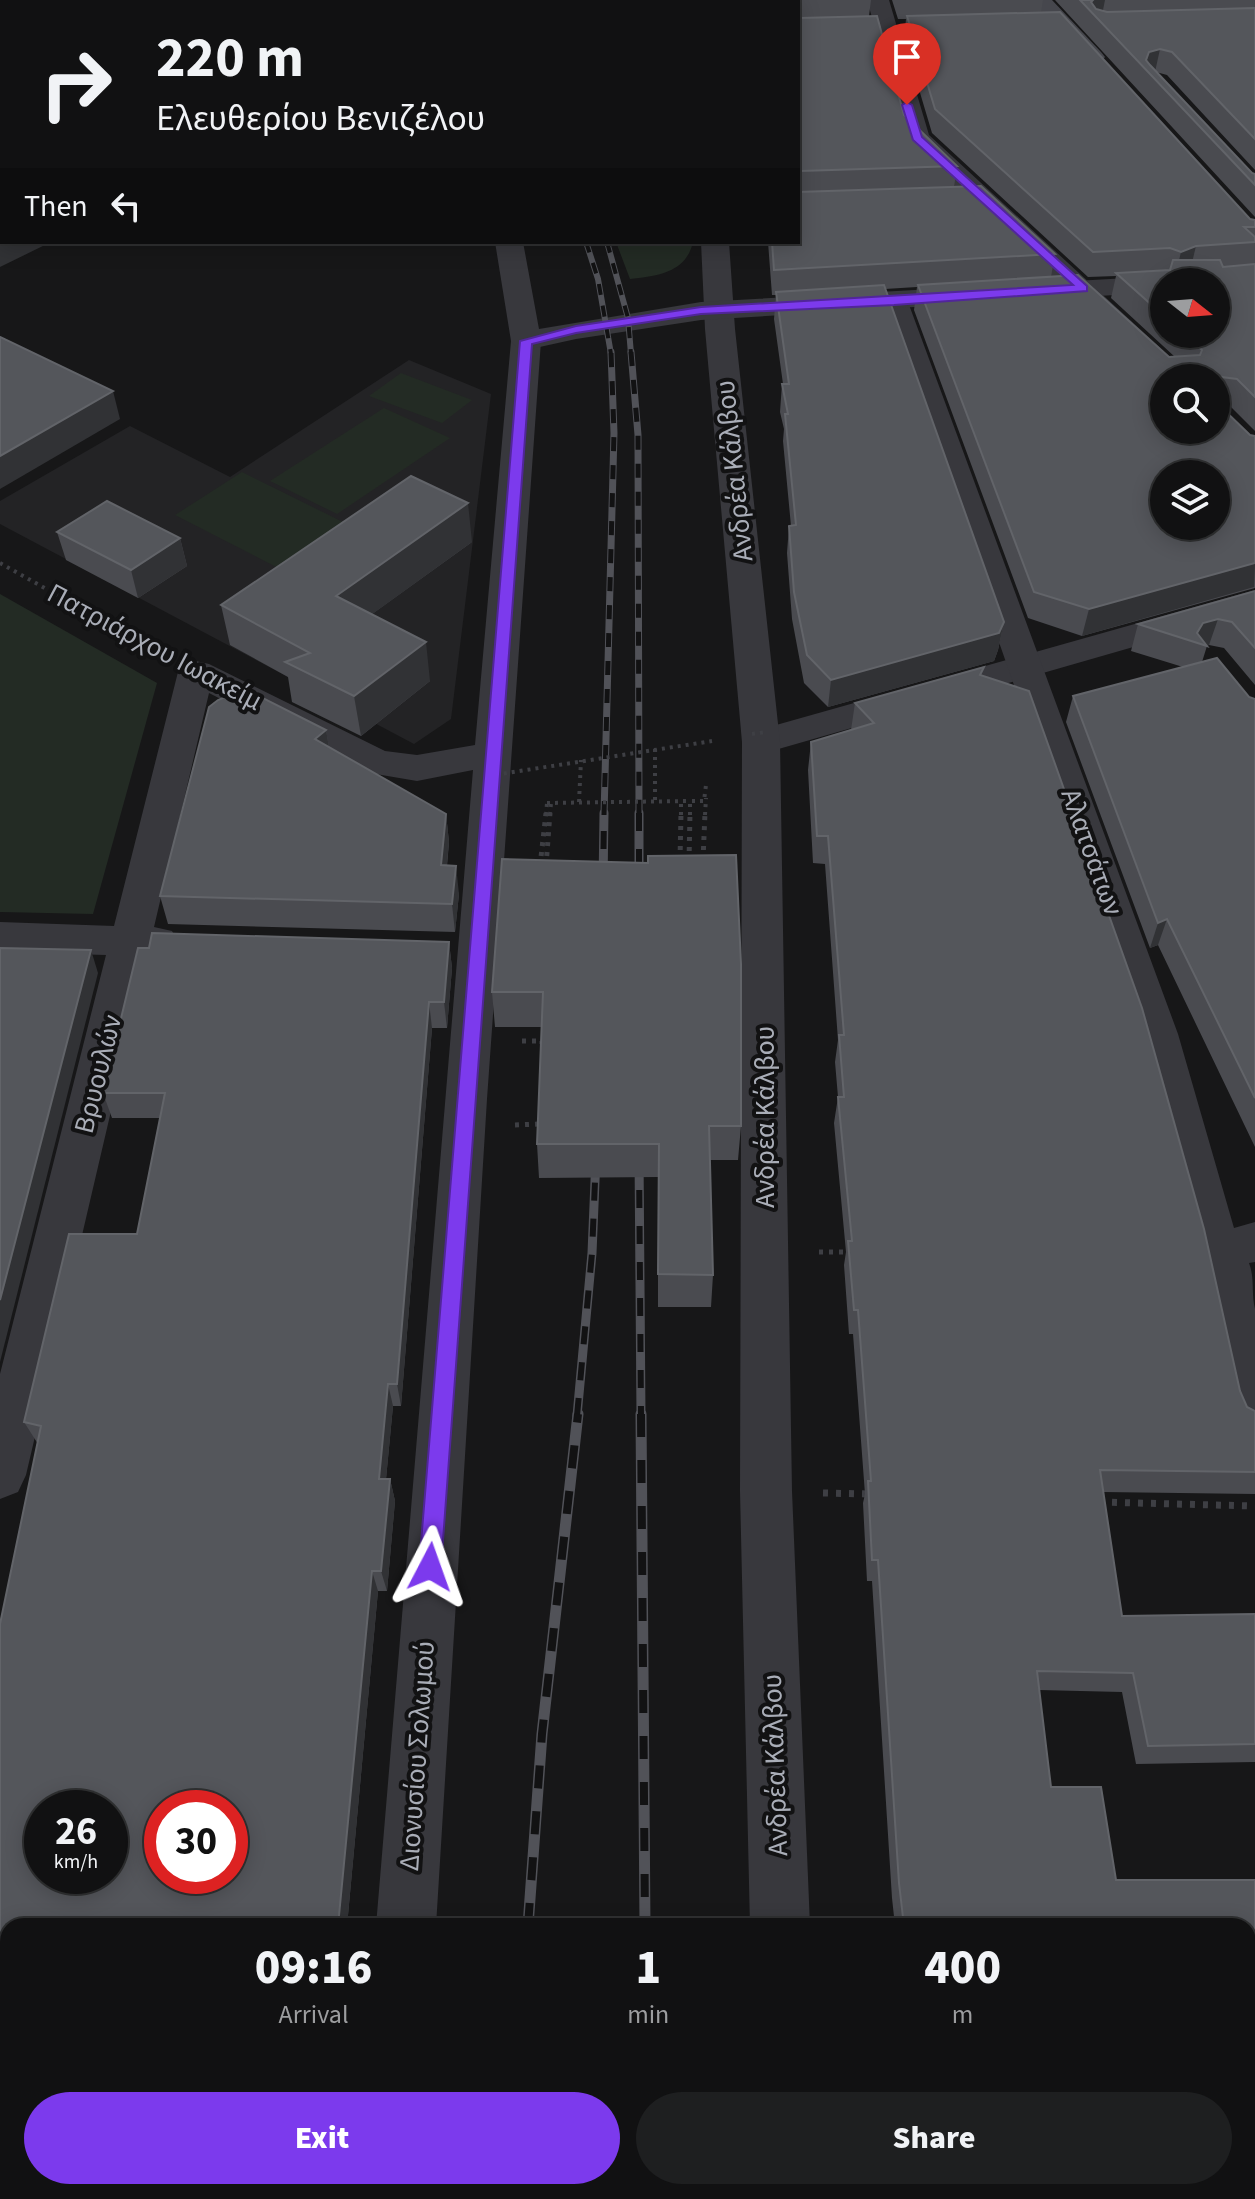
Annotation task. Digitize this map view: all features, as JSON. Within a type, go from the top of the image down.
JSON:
[{"type":"main road","points":[[1040,0],[1104,69]]},
{"type":"street","points":[[878,0],[874,29],[917,138],[1163,364]]},
{"type":"street","points":[[1034,25],[1064,25]]},
{"type":"street","points":[[874,29],[912,28]]},
{"type":"street","points":[[944,202],[986,200]]},
{"type":"street","name":"Διονυσίου Σολωμού","points":[[406,1918],[460,951],[491,765],[526,341],[544,306],[510,244]]},
{"type":"street","name":"Ανδρέα Κάλβου","points":[[715,244],[710,311],[760,736],[766,1491],[780,1918]]},
{"type":"street","points":[[526,341],[576,330],[710,311],[1150,285]]},
{"type":"street","points":[[544,306],[657,302],[710,311]]},
{"type":"street","name":"Αλατσάτων","points":[[894,302],[1236,1248],[1255,1413]]},
{"type":"street","points":[[760,736],[1026,668],[1255,601]]},
{"type":"street","name":"Πατριάρχου Ιωακείμ","points":[[196,672],[377,763],[417,768],[491,765]]},
{"type":"street","name":"Βρυουλών","points":[[0,1475],[196,672]]},
{"type":"street","points":[[0,937],[193,943]]},
{"type":"street","points":[[1236,1248],[1255,1315]]},
{"type":"path","name":"Πατριάρχου Ιωακείμ","points":[[0,563],[196,672]]},
{"type":"path","points":[[491,765],[581,760],[712,741]]},
{"type":"path","points":[[655,749],[655,801]]},
{"type":"path","points":[[579,802],[581,760]]},
{"type":"path","points":[[542,873],[549,803],[704,801],[706,785],[703,867]]},
{"type":"path","points":[[681,801],[679,866],[689,866],[690,801]]},
{"type":"path","points":[[513,1041],[542,1041],[541,1054]]},
{"type":"path","points":[[508,1125],[538,1124],[539,1109]]},
{"type":"path","points":[[813,1252],[860,1252]]},
{"type":"path","points":[[766,1491],[875,1494]]},
{"type":"path","points":[[1094,1502],[1255,1506]]},
{"type":"shaded area","points":[[617,244],[692,244],[677,267],[660,274],[630,279]]},
{"type":"shaded area","points":[[409,360],[491,394],[451,719],[414,744],[0,524],[0,501],[130,426],[230,477]]},
{"type":"shaded area","points":[[401,373],[472,400],[442,423],[369,396]]},
{"type":"shaded area","points":[[384,408],[450,438],[337,514],[270,481]]},
{"type":"shaded area","points":[[242,472],[351,526],[284,571],[175,515]]},
{"type":"shaded area","points":[[0,594],[157,683],[93,914],[0,912]]},
{"type":"building","points":[[1080,0],[1093,0],[1091,2],[1096,9],[1107,12],[1255,8],[1255,139],[1172,52],[1160,49],[1149,52],[1146,60],[1255,174],[1255,185]]},
{"type":"building","points":[[1060,12],[1250,219],[1255,220],[1255,227],[1244,227],[1255,237],[1255,242],[1196,246],[1181,252],[1170,248],[1093,252],[935,109],[907,16]]},
{"type":"building","points":[[877,16],[904,115],[957,166],[800,171],[800,18]]},
{"type":"building","points":[[981,186],[1055,254],[774,270],[772,244],[800,244],[800,192]]},
{"type":"building","points":[[1173,260],[1220,260],[1223,267],[1255,264],[1255,397],[1237,379],[1230,378],[1230,364],[1150,364],[1150,444],[1230,444],[1230,416],[1255,436],[1255,563],[1089,609],[1034,592],[918,285],[1078,275],[1150,340],[1150,348],[1159,348],[1169,357],[1200,355],[1200,348],[1230,348],[1230,268],[1171,268]]},
{"type":"building","points":[[1150,271],[1150,303],[1116,273]]},
{"type":"building","points":[[884,285],[1004,622],[999,633],[831,680],[807,655],[794,592],[789,526],[796,525],[785,414],[788,414],[782,384],[789,384],[776,292]]},
{"type":"building","points":[[0,337],[113,391],[0,456]]},
{"type":"building","points":[[411,476],[468,503],[336,596],[426,642],[354,696],[285,662],[310,653],[221,605]]},
{"type":"building","points":[[107,501],[180,538],[131,570],[57,532]]},
{"type":"building","points":[[1255,591],[1255,648],[1232,622],[1218,619],[1203,623],[1197,633],[1207,646],[1138,624]]},
{"type":"building","points":[[1217,658],[1249,697],[1255,699],[1255,1098],[1167,919],[1158,923],[1073,696]]},
{"type":"building","points":[[984,667],[980,675],[1029,691],[1142,1008],[1204,1229],[1240,1391],[1247,1407],[1255,1411],[1255,1472],[1100,1470],[1122,1616],[1255,1614],[1255,1744],[1148,1746],[1133,1673],[1037,1671],[1051,1787],[1101,1787],[1116,1880],[1255,1880],[1255,1918],[903,1918],[878,1560],[872,1560],[868,1481],[871,1481],[838,1097],[844,1097],[839,1035],[844,1035],[828,836],[817,836],[811,742],[874,723],[855,703]]},
{"type":"building","points":[[245,689],[326,730],[315,739],[446,814],[441,865],[456,866],[452,904],[160,896],[209,707]]},
{"type":"building","points":[[736,855],[741,964],[741,1126],[709,1126],[713,1275],[658,1274],[659,1144],[537,1144],[543,992],[492,992],[502,859],[648,863],[648,856]]},
{"type":"building","points":[[152,933],[449,942],[444,1002],[429,1002],[397,1384],[388,1384],[379,1479],[390,1479],[381,1571],[372,1571],[339,1918],[0,1918],[0,1624],[41,1426],[24,1422],[69,1234],[137,1234],[165,1093],[103,1093],[138,948],[149,948]]},
{"type":"building","points":[[0,948],[91,950],[0,1300]]},
{"type":"railway","points":[[587,244],[598,279],[611,354]]},
{"type":"railway","points":[[608,244],[628,318],[631,354]]},
{"type":"railway","points":[[604,815],[614,433],[611,352]]},
{"type":"railway","points":[[631,352],[638,435],[639,815]]},
{"type":"railway","points":[[603,885],[604,813]]},
{"type":"railway","points":[[639,815],[639,886]]},
{"type":"railway","points":[[639,1154],[641,1416]]},
{"type":"railway","points":[[577,1416],[592,1253],[596,1157]]},
{"type":"railway","points":[[529,1918],[542,1734],[578,1414]]},
{"type":"railway","points":[[641,1414],[645,1918]]},
{"type":"route","points":[[430,1567],[526,341],[701,311],[894,302],[1083,288],[917,138],[907,105]]}]
